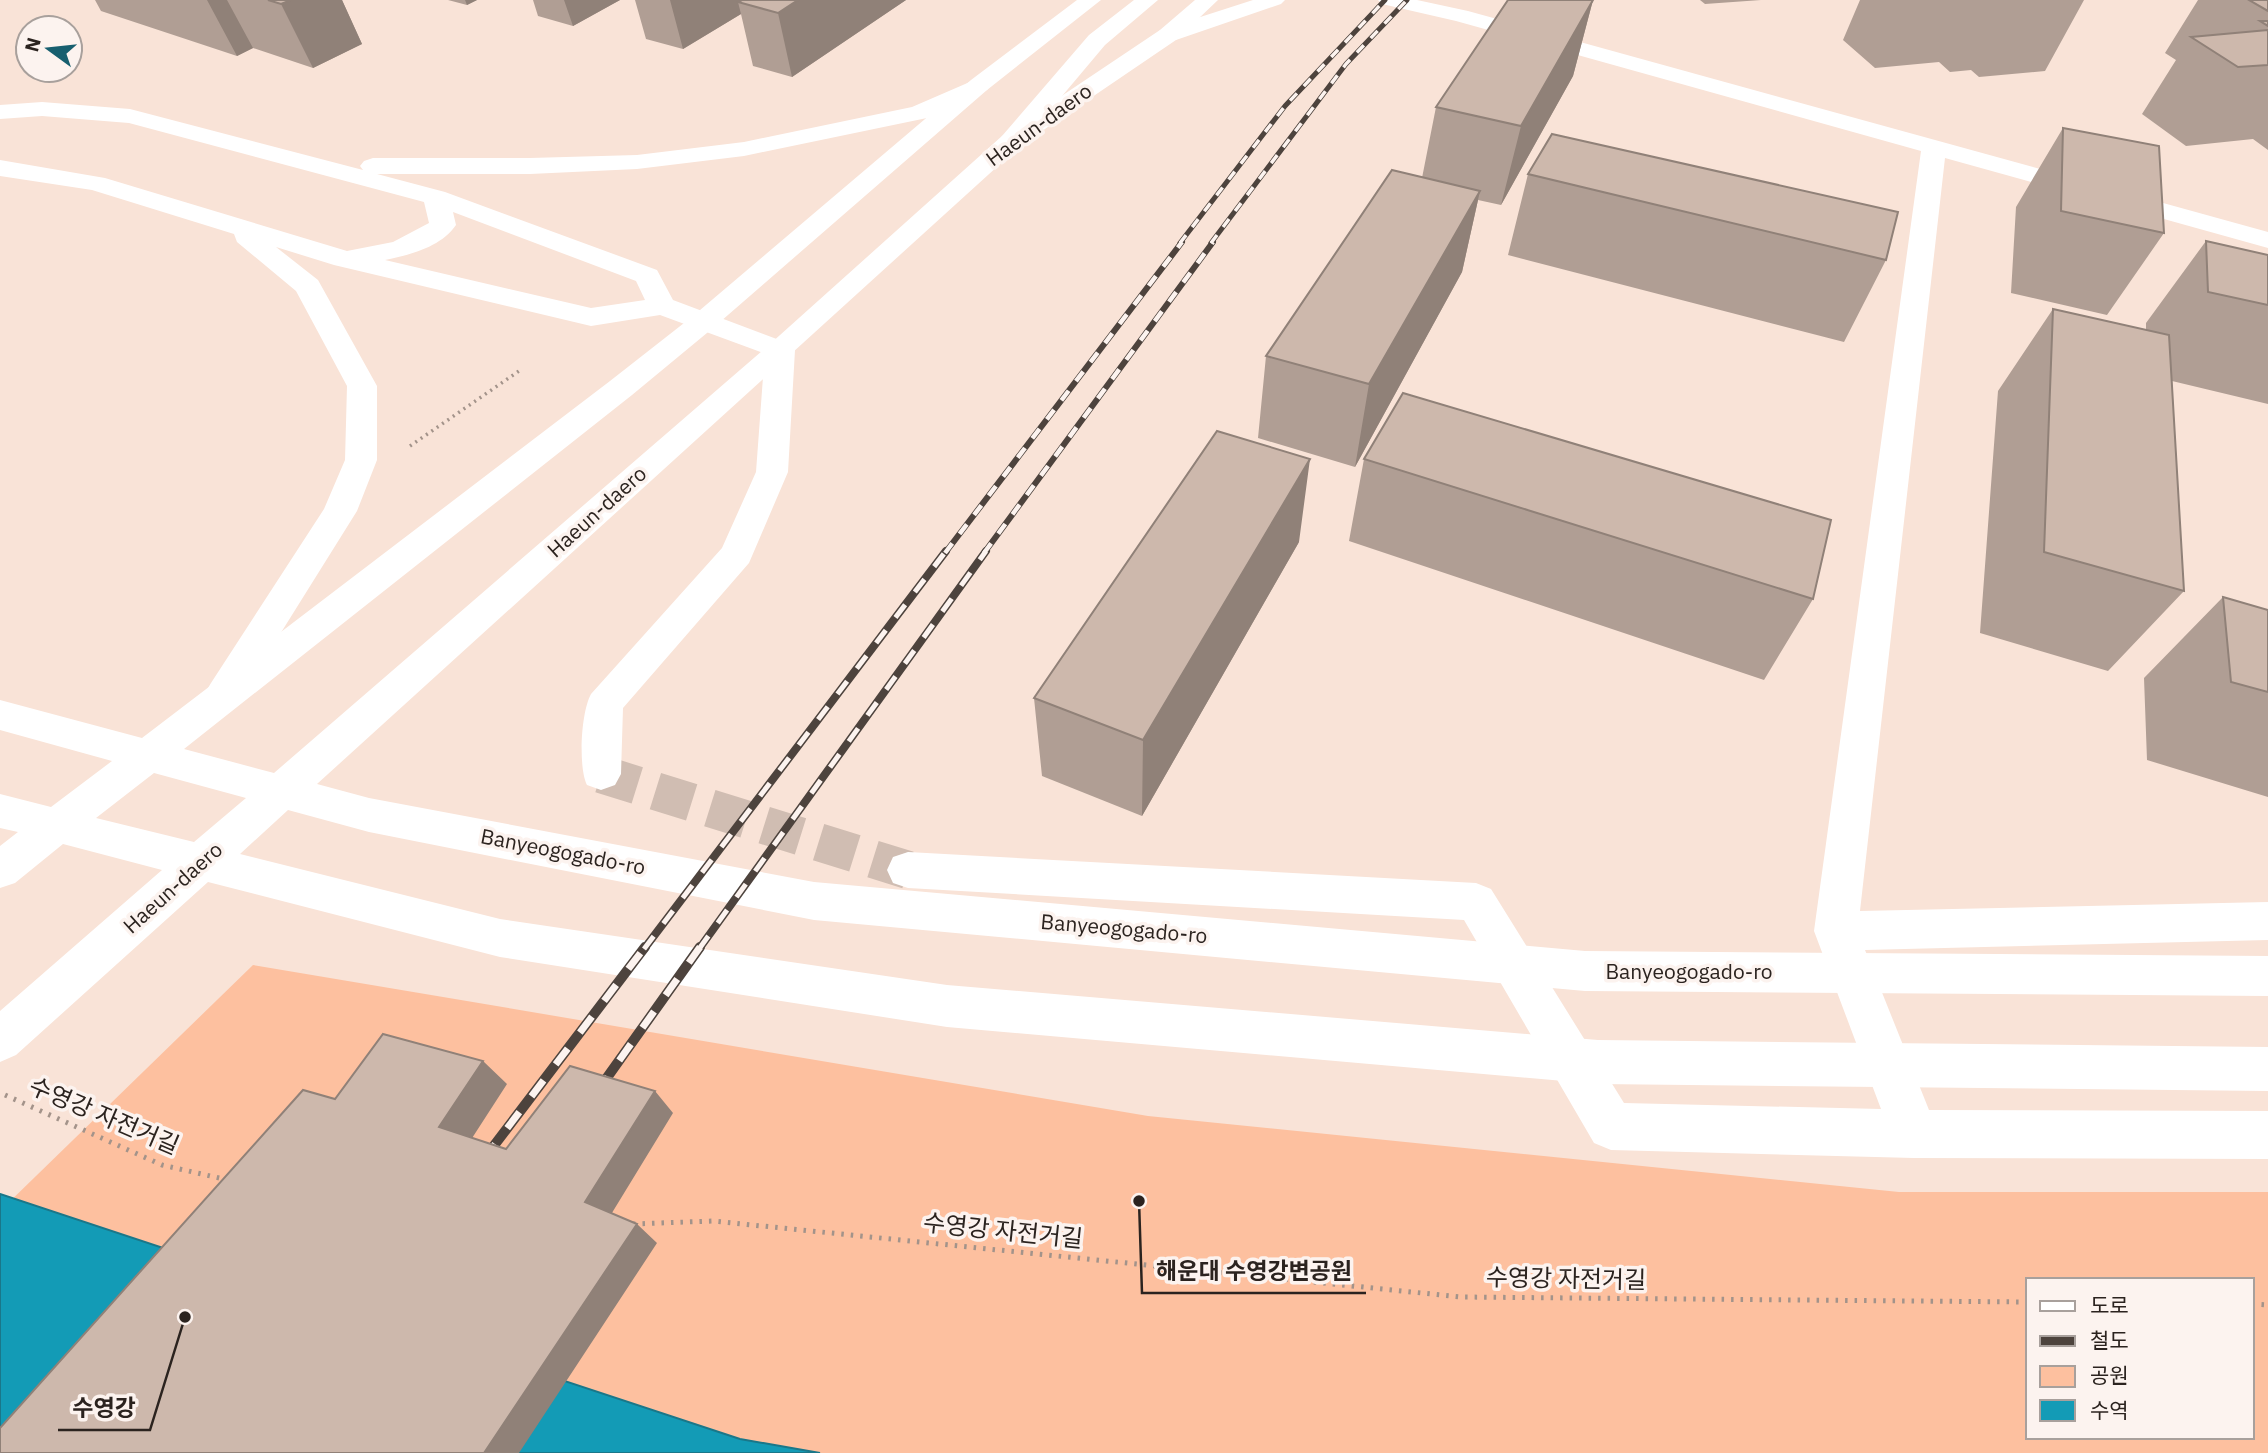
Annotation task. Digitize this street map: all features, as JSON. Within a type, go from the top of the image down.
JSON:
[{"type":"main road","points":[[0,870],[704,322],[979,85],[1090,0]]},
{"type":"main road","points":[[1011,141],[1097,40],[1147,0]]},
{"type":"main road","name":"Haeun-daero","points":[[0,1040],[780,350],[1011,141],[1168,35],[1207,0]]},
{"type":"main road","points":[[1168,35],[1274,0]]},
{"type":"main road","points":[[1389,0],[1460,16],[2268,240]]},
{"type":"main road","points":[[1460,16],[1482,0]]},
{"type":"main road","points":[[320,166],[637,162],[744,149],[919,113],[979,85]]},
{"type":"main road","points":[[0,112],[42,109],[130,116],[436,197],[648,276],[662,306]]},
{"type":"main road","points":[[1914,1134],[1836,931],[1934,147]]},
{"type":"main road","points":[[0,168],[96,183],[344,259],[591,317],[662,306],[780,350],[772,472],[737,554],[604,704],[601,774]]},
{"type":"main road","points":[[344,259],[403,249],[425,240],[443,225],[436,197]]},
{"type":"main road","points":[[224,693],[340,511],[361,460],[362,386],[308,286],[228,222]]},
{"type":"main road","name":"Banyeogogado-ro","points":[[0,715],[369,815],[814,901],[1585,971],[2268,976]]},
{"type":"main road","points":[[0,811],[500,938],[947,1006],[1598,1062],[2268,1069]]},
{"type":"main road","points":[[908,870],[1476,902],[1611,1126],[1914,1134],[2268,1135]]},
{"type":"main road","points":[[1836,931],[2268,921]]},
{"type":"path","points":[[409,447],[519,371]]},
{"type":"path","name":"수영강 자전거길","points":[[0,1093],[162,1165],[242,1183]]},
{"type":"path","name":"수영강 자전거길","points":[[627,1225],[713,1221],[1461,1297],[2026,1302]]},
{"type":"green space","points":[[253,965],[1148,1116],[1899,1192],[2268,1192],[2268,1453],[0,1453],[0,1211]]},
{"type":"water","points":[[0,1194],[740,1439],[820,1453],[0,1453]]},
{"type":"building","points":[[268,0],[291,0],[281,4]]},
{"type":"building","points":[[798,0],[778,13],[738,2]]},
{"type":"building","points":[[1508,0],[1593,0],[1521,126],[1436,107]]},
{"type":"building","points":[[2249,0],[2268,0],[2268,11]]},
{"type":"building","points":[[2268,30],[2268,65],[2238,67],[2191,37]]},
{"type":"building","points":[[2063,128],[2159,146],[2164,233],[2061,211]]},
{"type":"building","points":[[1552,134],[1898,212],[1886,260],[1528,174]]},
{"type":"building","points":[[1392,170],[1480,191],[1369,384],[1266,356]]},
{"type":"building","points":[[2206,241],[2268,255],[2268,305],[2208,292]]},
{"type":"building","points":[[2053,309],[2169,335],[2184,591],[2044,552]]},
{"type":"building","points":[[1403,393],[1831,520],[1813,599],[1364,459]]},
{"type":"building","points":[[1217,431],[1310,459],[1143,740],[1034,698]]},
{"type":"building","points":[[2223,597],[2268,610],[2268,692],[2231,682]]},
{"type":"building","points":[[383,1034],[483,1061],[439,1127],[506,1149],[570,1066],[655,1091],[585,1202],[637,1224],[484,1453],[0,1453],[0,1428],[303,1090],[335,1099]]},
{"type":"tunnel","points":[[601,774],[908,870]]},
{"type":"railway","points":[[1180,243],[1285,106],[1385,0]]},
{"type":"railway","points":[[1211,243],[1346,64],[1407,0]]},
{"type":"railway","points":[[945,553],[1182,242]]},
{"type":"railway","points":[[984,553],[1213,242]]},
{"type":"railway","points":[[644,949],[946,551]]},
{"type":"railway","points":[[699,949],[986,551]]},
{"type":"railway","points":[[483,1160],[645,947]]},
{"type":"railway","points":[[596,1093],[700,947]]},
{"type":"place","name":"해운대 수영강변공원","points":[[1139,1201]]},
{"type":"place","name":"수영강","points":[[185,1317]]}]
